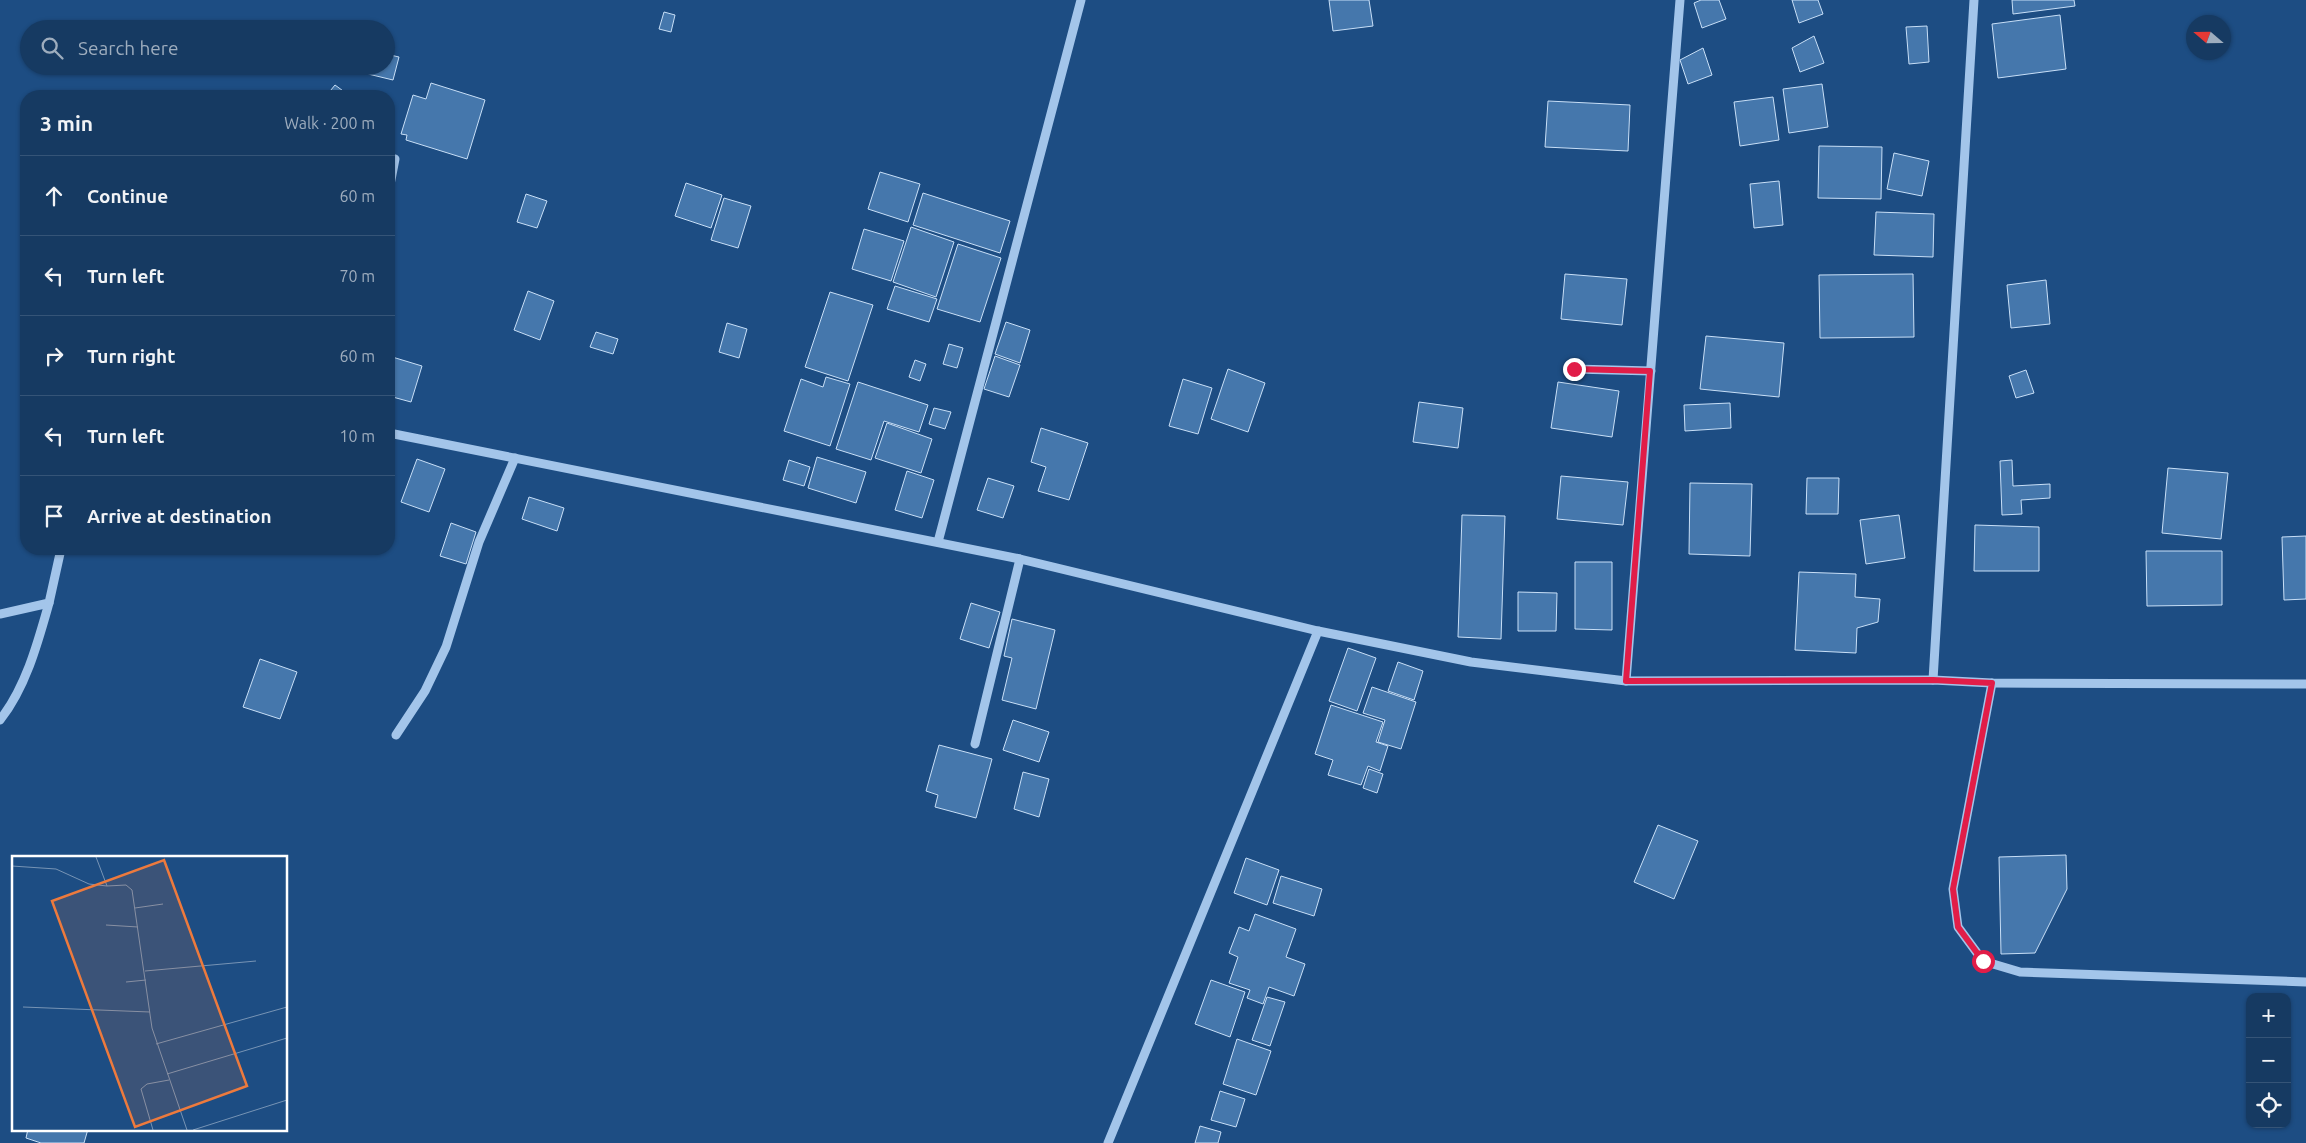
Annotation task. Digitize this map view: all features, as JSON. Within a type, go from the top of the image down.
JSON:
[{"type":"street","points":[[938,542],[1082,0]]},
{"type":"street","points":[[1626,681],[1680,0]]},
{"type":"street","points":[[1933,680],[1974,0]]},
{"type":"street","points":[[1574,369],[1650,371]]},
{"type":"street","points":[[395,434],[1020,559],[1318,631],[1471,662],[1626,681],[1933,680],[1992,683],[2306,684]]},
{"type":"street","points":[[396,735],[425,691],[446,647],[480,542],[515,458]]},
{"type":"street","points":[[0,720],[8,709],[36,649],[60,555]]},
{"type":"street","points":[[975,744],[1020,559]]},
{"type":"street","points":[[0,614],[48,603]]},
{"type":"street","points":[[1108,1143],[1318,631]]},
{"type":"street","points":[[1992,683],[1953,889],[1958,927],[1983,961],[2020,972],[2306,982]]},
{"type":"building","points":[[1329,0],[1369,0],[1373,26],[1333,31]]},
{"type":"building","points":[[1701,0],[1719,0],[1726,19],[1702,28],[1694,3]]},
{"type":"building","points":[[1792,0],[1818,0],[1823,14],[1799,23]]},
{"type":"building","points":[[2012,0],[2074,0],[2075,6],[2013,14]]},
{"type":"building","points":[[664,12],[675,15],[671,32],[659,29]]},
{"type":"building","points":[[2060,15],[2066,69],[1998,78],[1992,24]]},
{"type":"building","points":[[1927,26],[1929,62],[1909,64],[1906,27]]},
{"type":"building","points":[[1814,36],[1824,63],[1800,72],[1792,48]]},
{"type":"building","points":[[1703,48],[1712,75],[1688,84],[1680,60]]},
{"type":"building","points":[[395,56],[399,57],[395,72]]},
{"type":"building","points":[[372,75],[394,75],[393,80]]},
{"type":"building","points":[[431,83],[485,100],[467,159],[406,140],[407,135],[401,134],[413,95],[426,99]]},
{"type":"building","points":[[1822,84],[1828,127],[1789,133],[1783,89]]},
{"type":"building","points":[[335,85],[342,90],[331,90]]},
{"type":"building","points":[[1773,97],[1779,140],[1740,146],[1734,102]]},
{"type":"building","points":[[1548,101],[1630,105],[1628,151],[1545,147]]},
{"type":"building","points":[[1819,146],[1882,147],[1881,199],[1818,198]]},
{"type":"building","points":[[1894,153],[1929,161],[1922,196],[1887,189]]},
{"type":"building","points":[[880,172],[920,184],[908,222],[868,209]]},
{"type":"building","points":[[1779,181],[1783,225],[1754,228],[1750,184]]},
{"type":"building","points":[[686,183],[722,195],[711,228],[675,216]]},
{"type":"building","points":[[923,193],[1010,221],[1000,253],[913,225]]},
{"type":"building","points":[[526,194],[547,201],[537,228],[517,222]]},
{"type":"building","points":[[724,198],[751,206],[738,248],[711,240]]},
{"type":"building","points":[[1876,212],[1934,214],[1933,257],[1874,255]]},
{"type":"building","points":[[911,227],[954,242],[936,297],[893,282]]},
{"type":"building","points":[[864,229],[904,241],[891,281],[852,269]]},
{"type":"building","points":[[958,244],[1001,258],[980,322],[937,309]]},
{"type":"building","points":[[1565,274],[1627,279],[1622,325],[1561,319]]},
{"type":"building","points":[[1913,274],[1914,337],[1820,338],[1819,275]]},
{"type":"building","points":[[2046,280],[2050,324],[2011,328],[2007,285]]},
{"type":"building","points":[[895,286],[937,299],[929,322],[887,309]]},
{"type":"building","points":[[528,291],[554,301],[540,340],[514,330]]},
{"type":"building","points":[[830,292],[873,305],[848,381],[805,367]]},
{"type":"building","points":[[1006,322],[1030,330],[1020,363],[995,354]]},
{"type":"building","points":[[727,323],[747,329],[739,358],[719,352]]},
{"type":"building","points":[[596,332],[618,339],[613,354],[590,347]]},
{"type":"building","points":[[1706,336],[1784,343],[1779,397],[1700,389]]},
{"type":"building","points":[[949,344],[963,348],[957,368],[943,364]]},
{"type":"building","points":[[995,356],[1020,365],[1009,397],[984,389]]},
{"type":"building","points":[[395,358],[422,366],[411,402],[395,398]]},
{"type":"building","points":[[915,360],[926,364],[920,381],[909,377]]},
{"type":"building","points":[[1228,369],[1265,383],[1248,432],[1211,419]]},
{"type":"building","points":[[2026,370],[2034,393],[2016,398],[2009,376]]},
{"type":"building","points":[[826,377],[850,384],[830,446],[784,431],[801,379],[823,387]]},
{"type":"building","points":[[1183,379],[1212,388],[1198,434],[1169,426]]},
{"type":"building","points":[[858,382],[928,405],[919,432],[884,421],[871,460],[836,449]]},
{"type":"building","points":[[1558,382],[1619,391],[1612,437],[1551,428]]},
{"type":"building","points":[[1419,402],[1463,408],[1458,448],[1413,442]]},
{"type":"building","points":[[1730,403],[1731,428],[1685,431],[1684,405]]},
{"type":"building","points":[[934,408],[951,412],[945,429],[929,424]]},
{"type":"building","points":[[887,423],[932,439],[921,473],[875,458]]},
{"type":"building","points":[[1041,428],[1088,443],[1069,500],[1038,491],[1046,467],[1031,462]]},
{"type":"building","points":[[817,457],[866,472],[856,503],[808,488]]},
{"type":"building","points":[[417,459],[445,469],[429,512],[401,502]]},
{"type":"building","points":[[789,460],[810,467],[804,486],[783,480]]},
{"type":"building","points":[[2012,460],[2013,486],[2050,484],[2050,498],[2021,500],[2022,514],[2002,515],[2000,461]]},
{"type":"building","points":[[2168,468],[2228,473],[2221,539],[2162,533]]},
{"type":"building","points":[[907,471],[934,480],[922,518],[895,510]]},
{"type":"building","points":[[1561,476],[1628,482],[1623,525],[1557,519]]},
{"type":"building","points":[[988,478],[1014,486],[1003,518],[977,510]]},
{"type":"building","points":[[1807,478],[1839,478],[1838,514],[1806,514]]},
{"type":"building","points":[[1690,483],[1752,484],[1750,556],[1689,554]]},
{"type":"building","points":[[529,497],[564,508],[557,531],[522,519]]},
{"type":"building","points":[[1462,515],[1505,516],[1501,639],[1458,637]]},
{"type":"building","points":[[1899,515],[1905,558],[1866,564],[1860,520]]},
{"type":"building","points":[[451,523],[476,532],[466,564],[440,556]]},
{"type":"building","points":[[1975,525],[2039,527],[2039,571],[1974,571]]},
{"type":"building","points":[[2306,536],[2306,599],[2284,600],[2282,537]]},
{"type":"building","points":[[2146,551],[2222,551],[2222,605],[2147,606]]},
{"type":"building","points":[[1575,562],[1612,562],[1612,630],[1575,629]]},
{"type":"building","points":[[1799,572],[1856,574],[1855,597],[1880,599],[1878,622],[1857,628],[1856,653],[1795,650]]},
{"type":"building","points":[[1518,592],[1557,593],[1556,631],[1518,631]]},
{"type":"building","points":[[971,603],[1000,612],[989,648],[960,639]]},
{"type":"building","points":[[1012,619],[1055,630],[1036,709],[1002,700],[1012,658],[1004,656]]},
{"type":"building","points":[[1348,648],[1376,658],[1357,711],[1329,701]]},
{"type":"building","points":[[260,659],[297,672],[280,719],[243,707]]},
{"type":"building","points":[[1398,662],[1423,671],[1414,700],[1388,691]]},
{"type":"building","points":[[1372,687],[1416,702],[1401,749],[1378,742],[1385,720],[1363,713]]},
{"type":"building","points":[[1331,705],[1383,722],[1376,742],[1388,746],[1380,771],[1368,766],[1361,785],[1328,775],[1333,760],[1315,754]]},
{"type":"building","points":[[1013,720],[1049,732],[1039,762],[1003,750]]},
{"type":"building","points":[[939,745],[992,759],[976,818],[935,807],[938,795],[926,791]]},
{"type":"building","points":[[1369,769],[1383,774],[1377,793],[1363,788]]},
{"type":"building","points":[[1023,772],[1049,779],[1039,817],[1014,809]]},
{"type":"building","points":[[1658,825],[1698,841],[1674,899],[1634,882]]},
{"type":"building","points":[[2066,855],[2067,889],[2035,953],[2001,954],[1999,857]]},
{"type":"building","points":[[1246,858],[1279,870],[1267,905],[1234,893]]},
{"type":"building","points":[[1281,876],[1322,889],[1314,916],[1273,903]]},
{"type":"building","points":[[1255,914],[1296,929],[1286,957],[1305,964],[1294,996],[1269,987],[1263,1004],[1247,998],[1250,990],[1229,983],[1238,957],[1229,953],[1239,927],[1249,931]]},
{"type":"building","points":[[1211,980],[1245,992],[1230,1037],[1195,1024]]},
{"type":"building","points":[[1267,997],[1285,1002],[1270,1046],[1252,1040]]},
{"type":"building","points":[[1237,1039],[1271,1051],[1256,1095],[1223,1084]]},
{"type":"building","points":[[1220,1091],[1245,1099],[1236,1127],[1211,1120]]},
{"type":"building","points":[[1200,1126],[1221,1132],[1218,1143],[1195,1143]]},
{"type":"building","points":[[28,1130],[88,1130],[84,1143],[41,1143],[26,1138]]},
{"type":"route","points":[[1574,369],[1650,371],[1626,681],[1933,680],[1992,683],[1953,889],[1958,927],[1983,961]]}]
